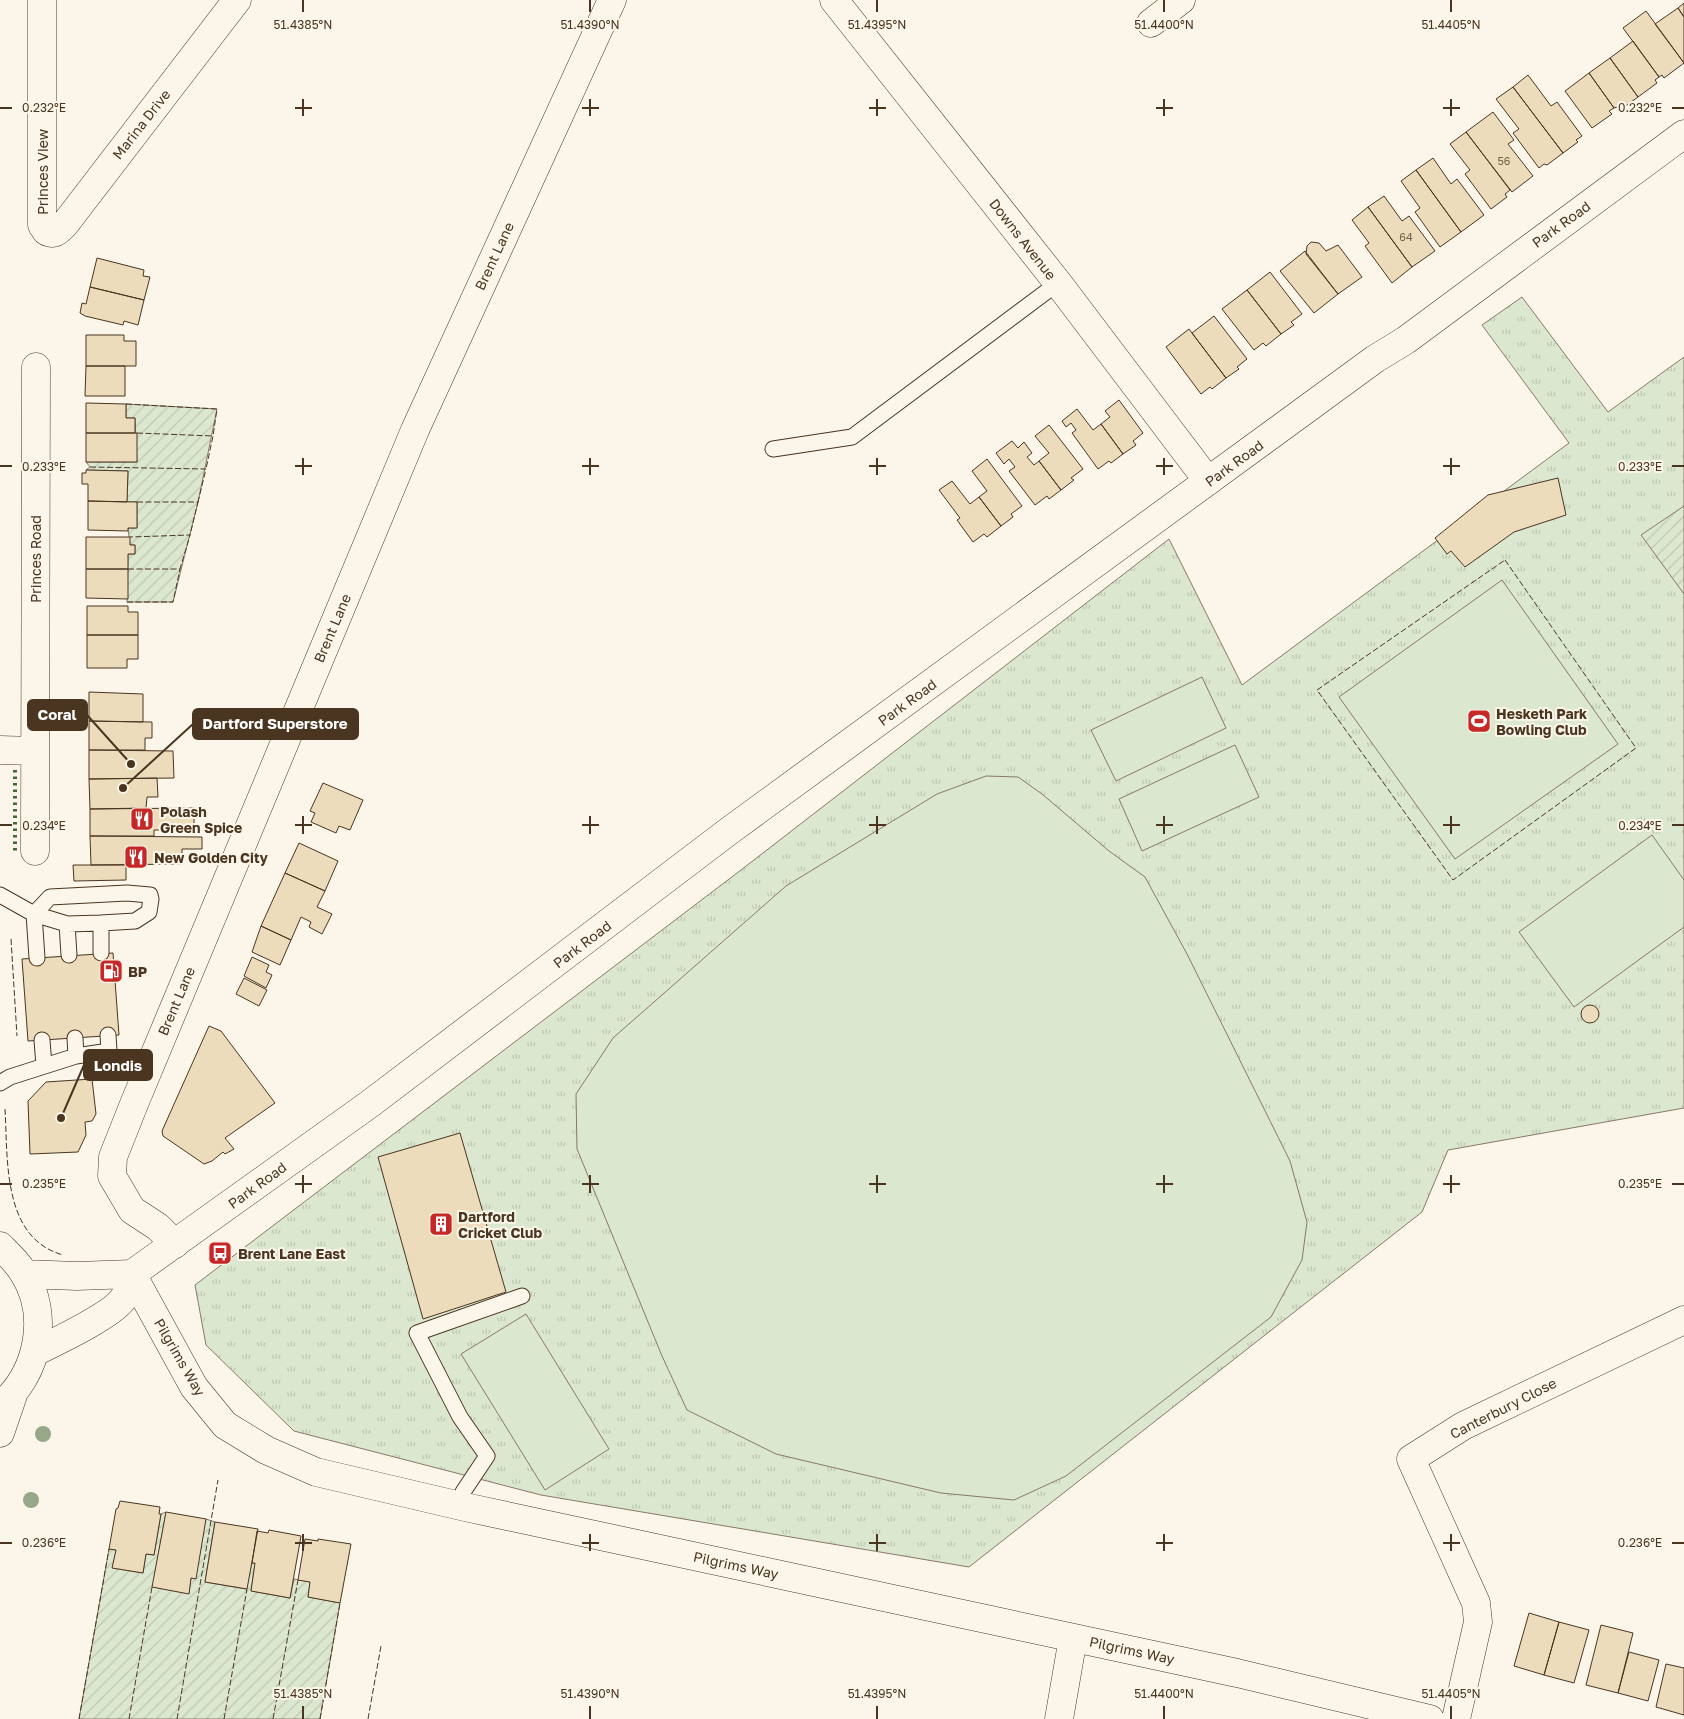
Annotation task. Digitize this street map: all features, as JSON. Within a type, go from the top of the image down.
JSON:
[{"type":"street","name":"Princes View","points":[[42,0],[42,225]]},
{"type":"street","name":"Marina Drive","points":[[42,225],[49,233],[57,232],[60,229],[237,0]]},
{"type":"street","name":"Brent Lane","points":[[176,1244],[158,1227],[132,1210],[112,1176],[113,1157],[415,430],[612,0]]},
{"type":"street","name":"Downs Avenue","points":[[834,0],[1058,284],[1208,482]]},
{"type":"street","points":[[1151,23],[1181,0]]},
{"type":"street","name":"Park Road","points":[[132,1274],[393,1086],[729,831],[1375,359],[1406,340],[1684,134]]},
{"type":"street","name":"Princes Road","points":[[35,851],[36,367]]},
{"type":"street","points":[[0,750],[34,750]]},
{"type":"street","points":[[0,1246],[24,1274],[32,1292],[37,1312],[38,1332],[35,1352],[26,1375],[6,1400],[0,1433]]},
{"type":"street","points":[[24,1274],[77,1276],[132,1274],[123,1299],[114,1307],[89,1324],[35,1352]]},
{"type":"street","name":"Pilgrims Way","points":[[132,1274],[194,1387],[225,1425],[266,1450],[316,1472],[465,1507],[1237,1673],[1413,1717]]},
{"type":"street","name":"Canterbury Close","points":[[1456,1719],[1478,1622],[1476,1602],[1411,1459],[1463,1426],[1684,1320]]},
{"type":"street","points":[[1059,1719],[1073,1638]]},
{"type":"lane","points":[[773,449],[852,437],[1058,284]]},
{"type":"lane","points":[[0,895],[34,914],[67,924],[135,921],[149,912],[150,896],[127,893],[50,897],[34,914],[36,958]]},
{"type":"lane","points":[[67,924],[69,955]]},
{"type":"lane","points":[[101,924],[101,953]]},
{"type":"lane","points":[[0,1083],[10,1077],[76,1056],[109,1051],[108,1035]]},
{"type":"lane","points":[[75,1038],[76,1056]]},
{"type":"lane","points":[[42,1040],[44,1066]]},
{"type":"lane","points":[[465,1507],[463,1492],[487,1456],[460,1417],[416,1333],[522,1296]]},
{"type":"green space","points":[[1522,297],[1608,412],[1684,357],[1684,1108],[1448,1150],[1422,1212],[969,1567],[541,1495],[294,1431],[206,1345],[195,1285],[741,870],[1169,539],[1242,685],[1569,443],[1482,325]]},
{"type":"green space","points":[[126,404],[217,409],[198,502],[173,602],[127,602],[128,554],[135,554],[135,545],[130,545],[128,528],[137,528],[137,502],[127,502],[128,471],[86,470],[90,467],[86,462],[137,462],[135,418],[126,418]]},
{"type":"green space","points":[[1684,506],[1684,594],[1641,535]]},
{"type":"green space","name":"Hesketh Park Bowling Club","points":[[1502,580],[1618,744],[1455,859],[1339,697]]},
{"type":"green space","points":[[1202,677],[1226,728],[1116,781],[1091,730]]},
{"type":"green space","points":[[1235,745],[1259,797],[1142,851],[1119,799]]},
{"type":"green space","points":[[986,776],[1018,777],[1042,794],[1109,851],[1145,877],[1187,954],[1290,1161],[1307,1222],[1302,1260],[1271,1317],[1066,1476],[1014,1500],[941,1493],[776,1454],[687,1410],[662,1356],[577,1149],[576,1094],[613,1038],[786,886],[937,794]]},
{"type":"green space","points":[[1652,835],[1684,880],[1684,927],[1574,1007],[1519,932]]},
{"type":"green space","points":[[526,1314],[609,1449],[545,1490],[461,1354]]},
{"type":"green space","points":[[166,1512],[153,1587],[189,1593],[206,1519],[215,1522],[205,1582],[246,1589],[252,1563],[255,1563],[251,1591],[290,1598],[294,1579],[310,1582],[308,1597],[340,1603],[320,1719],[79,1719],[109,1549],[116,1550],[113,1568],[143,1573],[146,1554],[154,1555],[161,1514]]},
{"type":"building","points":[[1684,3],[1684,17],[1678,8]]},
{"type":"building","points":[[1678,8],[1684,17],[1684,63],[1655,24]]},
{"type":"building","points":[[1646,11],[1684,63],[1664,78],[1662,75],[1659,77],[1623,28]]},
{"type":"building","points":[[1633,41],[1659,77],[1655,80],[1657,83],[1638,97],[1610,58]]},
{"type":"building","points":[[1610,58],[1638,97],[1620,110],[1618,107],[1614,108],[1589,73]]},
{"type":"building","points":[[1589,73],[1614,108],[1609,111],[1612,114],[1592,128],[1565,91]]},
{"type":"building","points":[[1528,75],[1551,106],[1557,102],[1582,136],[1576,140],[1578,142],[1563,153],[1513,87]]},
{"type":"building","points":[[1513,87],[1563,153],[1547,165],[1544,164],[1539,168],[1513,133],[1519,129],[1496,99]]},
{"type":"building","points":[[1493,112],[1514,140],[1508,144],[1533,176],[1512,192],[1466,132]]},
{"type":"building","points":[[1466,132],[1510,190],[1505,194],[1507,197],[1491,209],[1465,174],[1470,170],[1450,144]]},
{"type":"building","points":[[1433,158],[1451,184],[1457,179],[1484,215],[1461,232],[1416,170]]},
{"type":"building","points":[[1416,170],[1461,232],[1440,247],[1415,212],[1420,208],[1401,181]]},
{"type":"building","points":[[1384,196],[1402,221],[1409,216],[1435,251],[1412,267],[1368,207]]},
{"type":"building","points":[[1368,207],[1412,267],[1392,283],[1365,246],[1369,243],[1352,220]]},
{"type":"building","points":[[1311,242],[1319,243],[1326,251],[1338,245],[1362,277],[1338,294],[1306,254],[1307,246]]},
{"type":"building","points":[[1305,251],[1338,294],[1314,313],[1280,271]]},
{"type":"building","points":[[97,258],[144,270],[143,276],[150,277],[144,300],[90,287]]},
{"type":"building","points":[[1270,272],[1302,314],[1291,322],[1294,325],[1281,334],[1247,290]]},
{"type":"building","points":[[90,287],[144,300],[138,325],[124,321],[123,325],[85,316],[80,313],[82,303],[86,304]]},
{"type":"building","points":[[1247,290],[1281,334],[1266,346],[1263,343],[1254,350],[1222,309]]},
{"type":"building","points":[[1214,316],[1247,359],[1237,367],[1239,369],[1226,378],[1192,333]]},
{"type":"building","points":[[1189,329],[1226,378],[1212,389],[1210,387],[1201,394],[1166,347]]},
{"type":"building","points":[[86,335],[124,335],[124,341],[136,341],[136,366],[86,366]]},
{"type":"building","points":[[86,366],[125,366],[125,396],[85,396]]},
{"type":"building","points":[[1119,400],[1143,433],[1133,441],[1136,445],[1123,454],[1101,424],[1110,417],[1105,411]]},
{"type":"building","points":[[86,403],[126,404],[126,418],[135,418],[135,433],[86,433]]},
{"type":"building","points":[[1077,409],[1093,430],[1101,424],[1123,454],[1111,463],[1109,461],[1098,469],[1072,433],[1076,430],[1071,423],[1066,427],[1062,421]]},
{"type":"building","points":[[1049,425],[1083,469],[1071,478],[1074,480],[1061,490],[1039,461],[1049,453],[1035,436]]},
{"type":"building","points":[[86,433],[137,433],[137,462],[86,462]]},
{"type":"building","points":[[1012,441],[1018,448],[1024,442],[1032,453],[1027,457],[1034,465],[1039,461],[1061,490],[1049,499],[1047,496],[1035,505],[1009,471],[1015,467],[1009,459],[1004,464],[996,453]]},
{"type":"building","points":[[987,459],[1022,506],[1011,514],[1013,517],[1001,526],[979,497],[987,491],[972,471]]},
{"type":"building","points":[[86,470],[128,471],[127,502],[88,501],[88,484],[82,484],[82,473],[86,473]]},
{"type":"building","points":[[1558,478],[1566,515],[1514,532],[1465,567],[1451,551],[1447,554],[1435,538],[1488,495]]},
{"type":"building","points":[[952,481],[970,504],[979,497],[1001,526],[987,537],[984,534],[973,542],[957,520],[960,518],[939,490]]},
{"type":"building","points":[[88,501],[137,502],[137,528],[128,528],[128,531],[88,530]]},
{"type":"building","points":[[86,537],[130,537],[130,545],[135,545],[135,554],[128,554],[128,569],[86,569]]},
{"type":"building","points":[[86,569],[128,569],[128,599],[86,598]]},
{"type":"building","points":[[87,606],[128,606],[128,612],[138,612],[138,635],[87,635]]},
{"type":"building","points":[[87,635],[138,635],[138,659],[127,659],[127,668],[87,668]]},
{"type":"building","points":[[89,692],[143,694],[143,722],[89,721]]},
{"type":"building","points":[[89,721],[152,722],[152,738],[145,738],[145,750],[89,750]]},
{"type":"building","points":[[89,750],[173,751],[174,778],[89,779]]},
{"type":"building","points":[[157,778],[158,797],[147,797],[146,808],[90,809],[89,779]]},
{"type":"building","points":[[323,783],[363,800],[350,830],[339,826],[336,833],[311,822],[315,813],[310,811]]},
{"type":"building","name":"Polash Green Spice","points":[[194,808],[194,830],[154,830],[154,836],[90,836],[90,809]]},
{"type":"building","name":"New Golden City","points":[[90,836],[202,837],[202,849],[182,849],[182,864],[91,865]]},
{"type":"building","points":[[299,843],[338,861],[325,891],[285,873]]},
{"type":"building","points":[[73,865],[126,865],[126,880],[74,881]]},
{"type":"building","points":[[285,873],[325,891],[317,907],[332,914],[322,934],[309,927],[311,922],[301,917],[291,940],[261,926]]},
{"type":"building","points":[[261,926],[291,940],[280,965],[252,952]]},
{"type":"building","points":[[113,953],[119,1035],[28,1041],[22,959]]},
{"type":"building","points":[[252,957],[269,965],[266,972],[272,975],[266,988],[244,976]]},
{"type":"building","points":[[244,978],[267,990],[259,1006],[236,994]]},
{"type":"building","points":[[1590,1005],[1596,1008],[1599,1014],[1596,1020],[1590,1023],[1584,1020],[1581,1014],[1584,1008]]},
{"type":"building","points":[[209,1026],[221,1031],[275,1103],[225,1138],[234,1149],[225,1154],[223,1152],[212,1161],[204,1164],[163,1136],[162,1131]]},
{"type":"building","points":[[92,1079],[96,1114],[92,1121],[85,1122],[86,1135],[78,1152],[30,1154],[28,1101],[46,1082]]},
{"type":"building","name":"Dartford Cricket Club","points":[[460,1133],[506,1292],[423,1319],[378,1157]]},
{"type":"building","points":[[120,1501],[160,1507],[159,1514],[161,1514],[154,1555],[146,1554],[143,1573],[112,1568],[116,1550],[109,1549],[116,1509]]},
{"type":"building","points":[[166,1512],[206,1519],[196,1579],[191,1578],[189,1594],[152,1587]]},
{"type":"building","points":[[215,1522],[258,1529],[247,1589],[205,1582]]},
{"type":"building","points":[[269,1530],[301,1536],[290,1598],[251,1591],[255,1563],[252,1563],[257,1531],[268,1533]]},
{"type":"building","points":[[305,1539],[351,1544],[340,1603],[308,1597],[310,1582],[298,1580]]},
{"type":"building","points":[[1529,1613],[1559,1622],[1544,1675],[1514,1666]]},
{"type":"building","points":[[1559,1622],[1589,1630],[1574,1683],[1544,1675]]},
{"type":"building","points":[[1601,1625],[1633,1633],[1618,1693],[1586,1685]]},
{"type":"building","points":[[1629,1652],[1659,1660],[1648,1701],[1618,1693]]},
{"type":"building","points":[[1666,1664],[1684,1668],[1684,1715],[1656,1707]]},
{"type":"hedge","points":[[15,770],[15,852]]},
{"type":"fence","points":[[126,404],[217,409],[213,436]]},
{"type":"fence","points":[[137,433],[213,436],[206,469]]},
{"type":"fence","points":[[90,467],[206,469],[198,502]]},
{"type":"fence","points":[[137,502],[198,502],[190,535]]},
{"type":"fence","points":[[128,569],[180,569],[190,535],[130,537]]},
{"type":"fence","points":[[1505,560],[1636,748],[1453,880],[1317,690],[1505,560]]},
{"type":"fence","points":[[127,602],[173,602],[180,569]]},
{"type":"fence","points":[[11,939],[17,1036]]},
{"type":"fence","points":[[5,1109],[9,1173],[12,1195],[19,1215],[29,1232],[43,1246],[63,1255]]},
{"type":"fence","points":[[177,1719],[218,1480]]},
{"type":"fence","points":[[79,1719],[109,1549]]},
{"type":"fence","points":[[273,1719],[298,1580]]},
{"type":"fence","points":[[129,1719],[152,1587]]},
{"type":"fence","points":[[224,1719],[247,1589]]},
{"type":"fence","points":[[320,1719],[340,1603]]},
{"type":"fence","points":[[368,1719],[381,1646]]},
{"type":"place","name":"Hesketh Park Bowling Club","points":[[1479,721]]},
{"type":"place","name":"Coral","points":[[131,764]]},
{"type":"place","name":"Dartford Superstore","points":[[123,788]]},
{"type":"place","name":"Polash Green Spice","points":[[142,819]]},
{"type":"place","name":"New Golden City","points":[[136,857]]},
{"type":"place","name":"BP","points":[[111,971]]},
{"type":"place","name":"Londis","points":[[61,1118]]},
{"type":"place","name":"Dartford Cricket Club","points":[[441,1224]]},
{"type":"place","name":"Brent Lane East","points":[[220,1253]]}]
